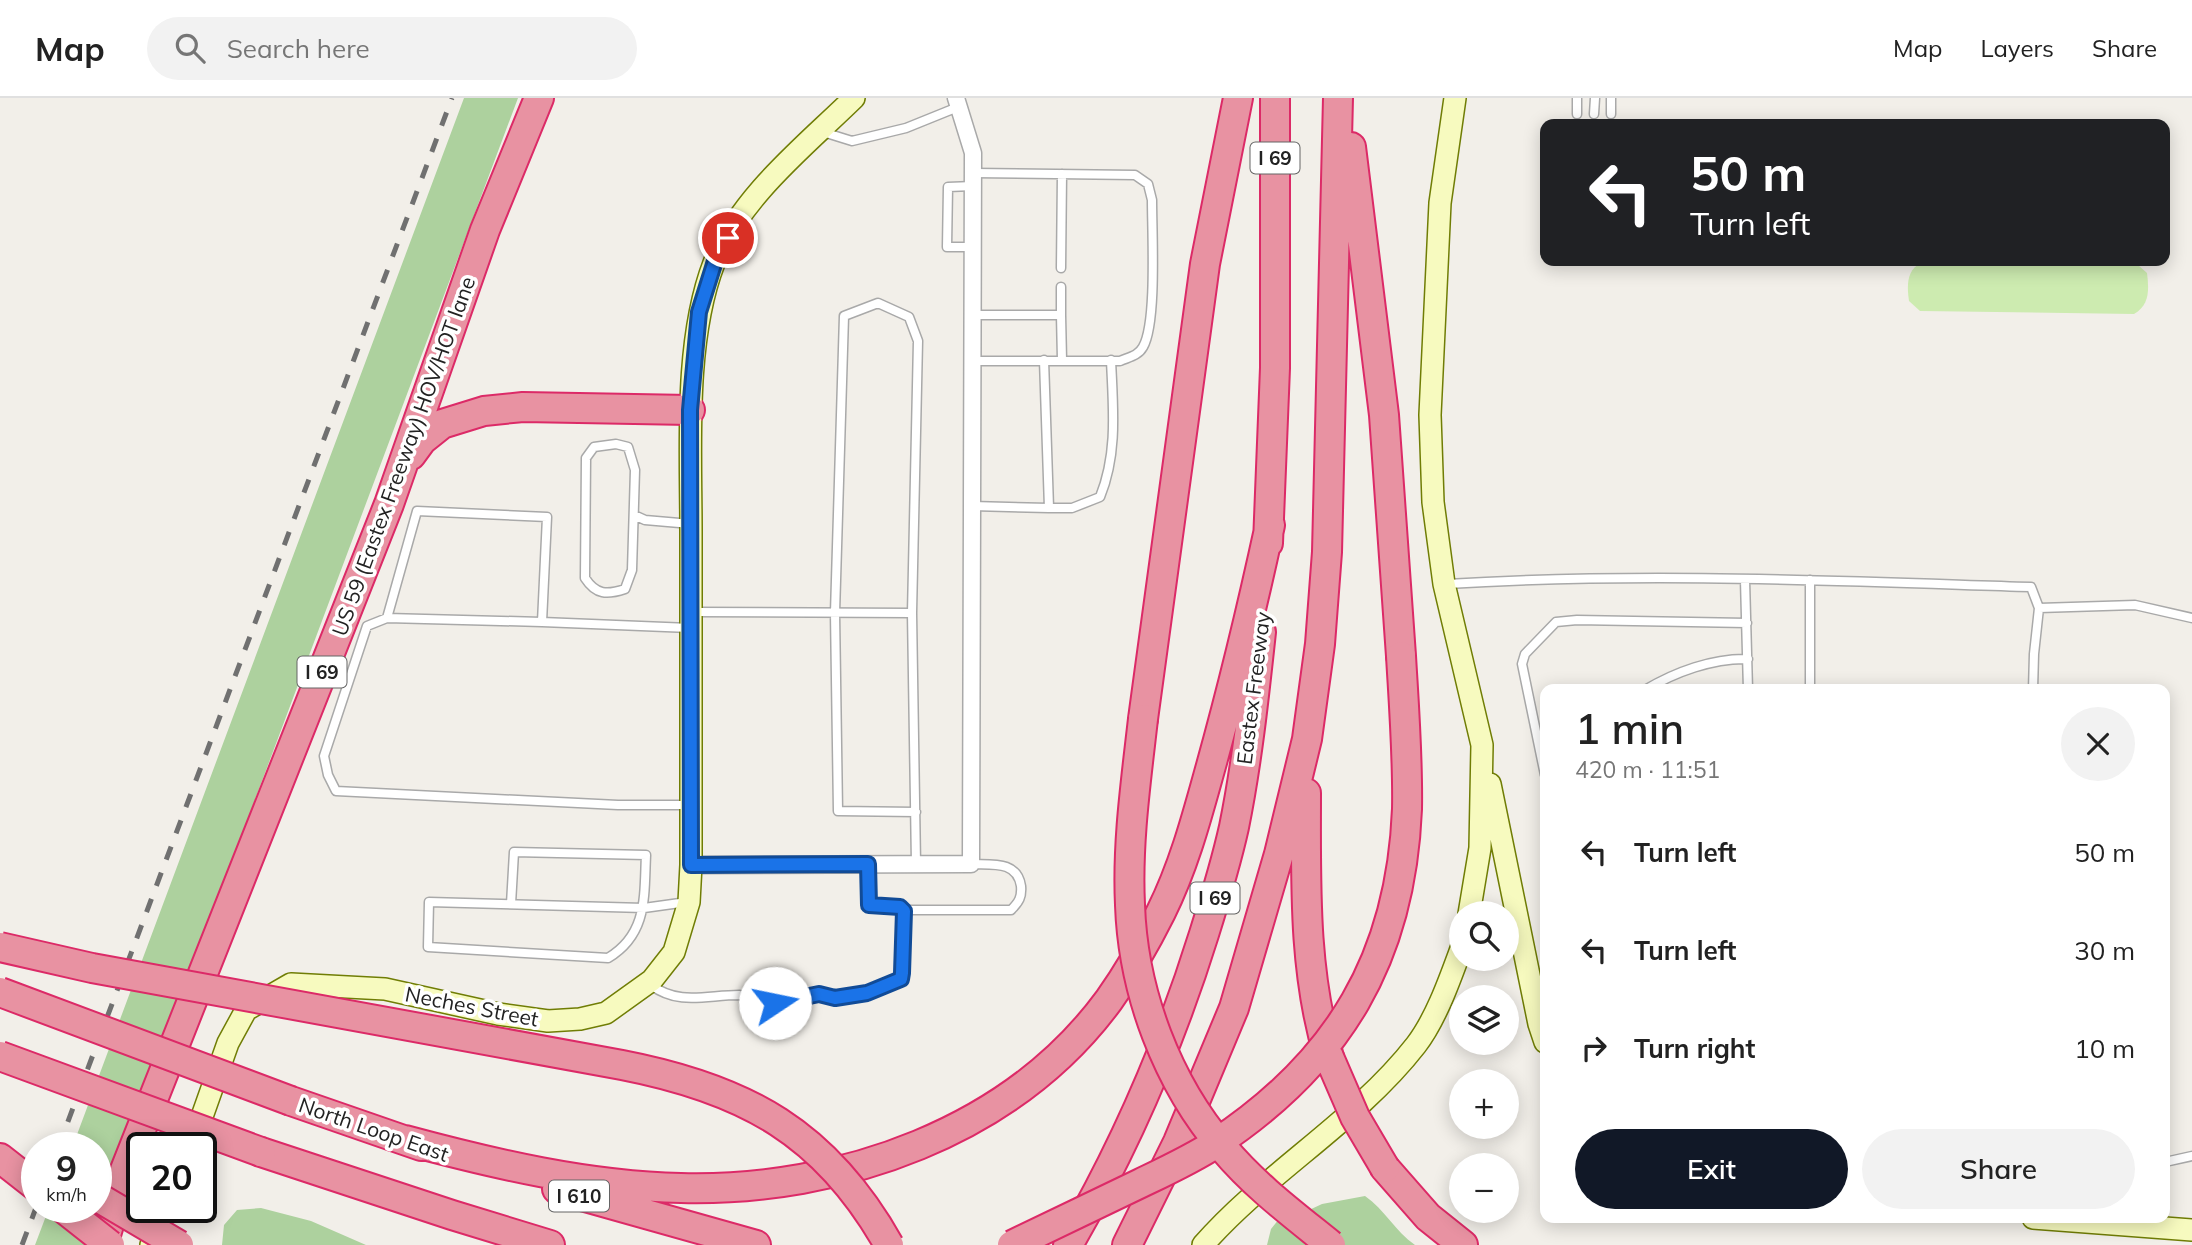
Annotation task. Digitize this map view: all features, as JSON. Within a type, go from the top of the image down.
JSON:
[{"type":"highway","name":"US 59 (Eastex Freeway) HOV/HOT lane","points":[[103,1245],[125,1170],[401,468],[485,230],[539,98]]},
{"type":"highway","points":[[1238,98],[1205,264],[1143,719],[1131,844],[1130,905],[1137,964],[1161,1044],[1187,1098],[1224,1150],[1274,1199],[1331,1245]]},
{"type":"highway","name":"Eastex Freeway","points":[[1068,1245],[1092,1204],[1147,1090],[1185,993],[1233,830],[1261,632],[1270,525],[1275,356],[1275,98]]},
{"type":"highway","name":"I 69","points":[[1127,1245],[1178,1142],[1234,1008],[1279,854],[1307,739],[1321,644],[1327,552],[1338,98]]},
{"type":"highway","points":[[1012,1245],[1173,1168],[1214,1145],[1245,1123],[1286,1087],[1323,1049],[1353,1007],[1384,944],[1401,868],[1407,800],[1401,656],[1384,415],[1346,98]]},
{"type":"highway","points":[[401,468],[422,440],[442,424],[476,412],[523,407],[690,410]]},
{"type":"highway","points":[[405,1140],[562,1176],[644,1186],[721,1187],[806,1178],[885,1158],[942,1135],[1014,1093],[1048,1065],[1108,1001],[1141,951],[1163,909],[1188,847],[1221,732],[1270,525]]},
{"type":"highway","points":[[1307,739],[1306,839],[1310,964],[1318,1021],[1329,1057],[1355,1117],[1385,1168],[1428,1217],[1463,1245]]},
{"type":"highway","points":[[0,947],[92,968],[622,1065],[694,1082],[757,1108],[806,1142],[851,1186],[889,1245]]},
{"type":"highway","name":"North Loop East","points":[[0,992],[290,1101],[405,1140],[613,1206],[756,1245]]},
{"type":"highway","points":[[0,1056],[261,1152],[428,1208],[550,1245]]},
{"type":"highway","points":[[0,1140],[21,1152]]},
{"type":"highway","points":[[0,1158],[21,1174]]},
{"type":"highway","points":[[112,1205],[179,1245]]},
{"type":"highway","points":[[82,1223],[110,1245]]},
{"type":"main road","name":"Neches Street","points":[[195,1132],[228,1043],[246,1010],[291,984],[385,989],[498,1014],[548,1021],[580,1019],[607,1013],[649,983],[674,951],[689,902],[691,865],[690,410],[699,312],[715,261],[741,214],[776,174],[854,98]]},
{"type":"main road","points":[[1455,98],[1440,203],[1430,415],[1433,502],[1444,584],[1482,745],[1540,1017]]},
{"type":"main road","points":[[1471,901],[1480,848],[1482,745]]},
{"type":"main road","points":[[1203,1245],[1380,1086],[1418,1043],[1444,994],[1453,971]]},
{"type":"main road","points":[[151,1245],[158,1223]]},
{"type":"main road","points":[[2099,1223],[2192,1230]]},
{"type":"street","points":[[691,865],[971,864],[973,153],[957,102]]},
{"type":"lane","points":[[1577,98],[1577,114]]},
{"type":"lane","points":[[1594,114],[1595,98]]},
{"type":"lane","points":[[1611,98],[1611,114]]},
{"type":"lane","points":[[820,131],[852,141],[906,128],[957,102]]},
{"type":"lane","points":[[1061,268],[1062,174]]},
{"type":"lane","points":[[972,361],[1120,360],[1137,355],[1144,346],[1151,325],[1152,200],[1147,184],[1135,175],[1062,174],[973,179],[948,187],[947,247],[973,247]]},
{"type":"lane","points":[[1061,287],[1062,360]]},
{"type":"lane","points":[[916,812],[838,811],[835,613],[844,316],[878,303],[909,317],[918,341],[912,613],[916,812],[916,864]]},
{"type":"lane","points":[[973,315],[1061,315]]},
{"type":"lane","points":[[1044,360],[1049,508]]},
{"type":"lane","points":[[972,506],[1072,508],[1100,497],[1109,475],[1114,428],[1111,360]]},
{"type":"lane","points":[[616,444],[628,447],[635,470],[634,514],[632,570],[625,589],[609,594],[591,588],[585,578],[586,458],[594,447],[616,444]]},
{"type":"lane","points":[[387,618],[417,511],[547,517],[542,622]]},
{"type":"lane","points":[[634,514],[645,520],[691,524]]},
{"type":"lane","points":[[1444,584],[1551,578],[1811,580],[2031,587],[2039,608],[2033,684]]},
{"type":"lane","points":[[1745,580],[1748,684]]},
{"type":"lane","points":[[1810,684],[1811,580]]},
{"type":"lane","points":[[2039,608],[2135,605],[2192,618]]},
{"type":"lane","points":[[691,804],[618,805],[336,792],[328,775],[324,756],[367,626],[387,618],[542,622],[912,613]]},
{"type":"lane","points":[[1540,751],[1522,664],[1525,654],[1556,622],[1577,620],[1747,624]]},
{"type":"lane","points":[[1657,684],[1704,665],[1735,658],[1748,659]]},
{"type":"lane","points":[[511,904],[514,852],[646,855],[644,908],[633,935],[624,948],[608,957],[428,947],[429,902],[644,908],[689,902]]},
{"type":"lane","points":[[868,864],[869,905],[900,907],[904,911],[1011,910],[1018,904],[1022,894],[1019,875],[1012,868],[971,864]]},
{"type":"lane","points":[[649,983],[662,993],[690,999],[743,995],[765,1003],[785,1002],[819,994],[835,998],[867,993],[901,979],[904,911]]},
{"type":"lane","points":[[2170,1161],[2192,1156]]},
{"type":"green space","points":[[464,98],[518,98],[130,1132],[126,1132],[126,1144],[112,1178],[112,1132],[78,1132]]},
{"type":"green space","points":[[1916,266],[2139,266],[2147,273],[2148,285],[2146,301],[2134,314],[1920,311],[1909,301],[1908,285]]},
{"type":"green space","points":[[1365,1196],[1415,1245],[1267,1245],[1271,1229],[1279,1219],[1322,1204]]},
{"type":"green space","points":[[261,1208],[311,1221],[366,1245],[222,1245],[224,1225],[237,1210]]},
{"type":"green space","points":[[43,1223],[93,1223],[84,1245],[35,1245]]},
{"type":"railway","points":[[64,1132],[452,98]]},
{"type":"railway","points":[[22,1245],[30,1223]]},
{"type":"route","points":[[728,238],[715,261],[699,312],[690,410],[691,865],[868,864],[869,905],[900,907],[904,911],[901,979],[867,993],[835,998],[819,994],[775,1003]]}]
